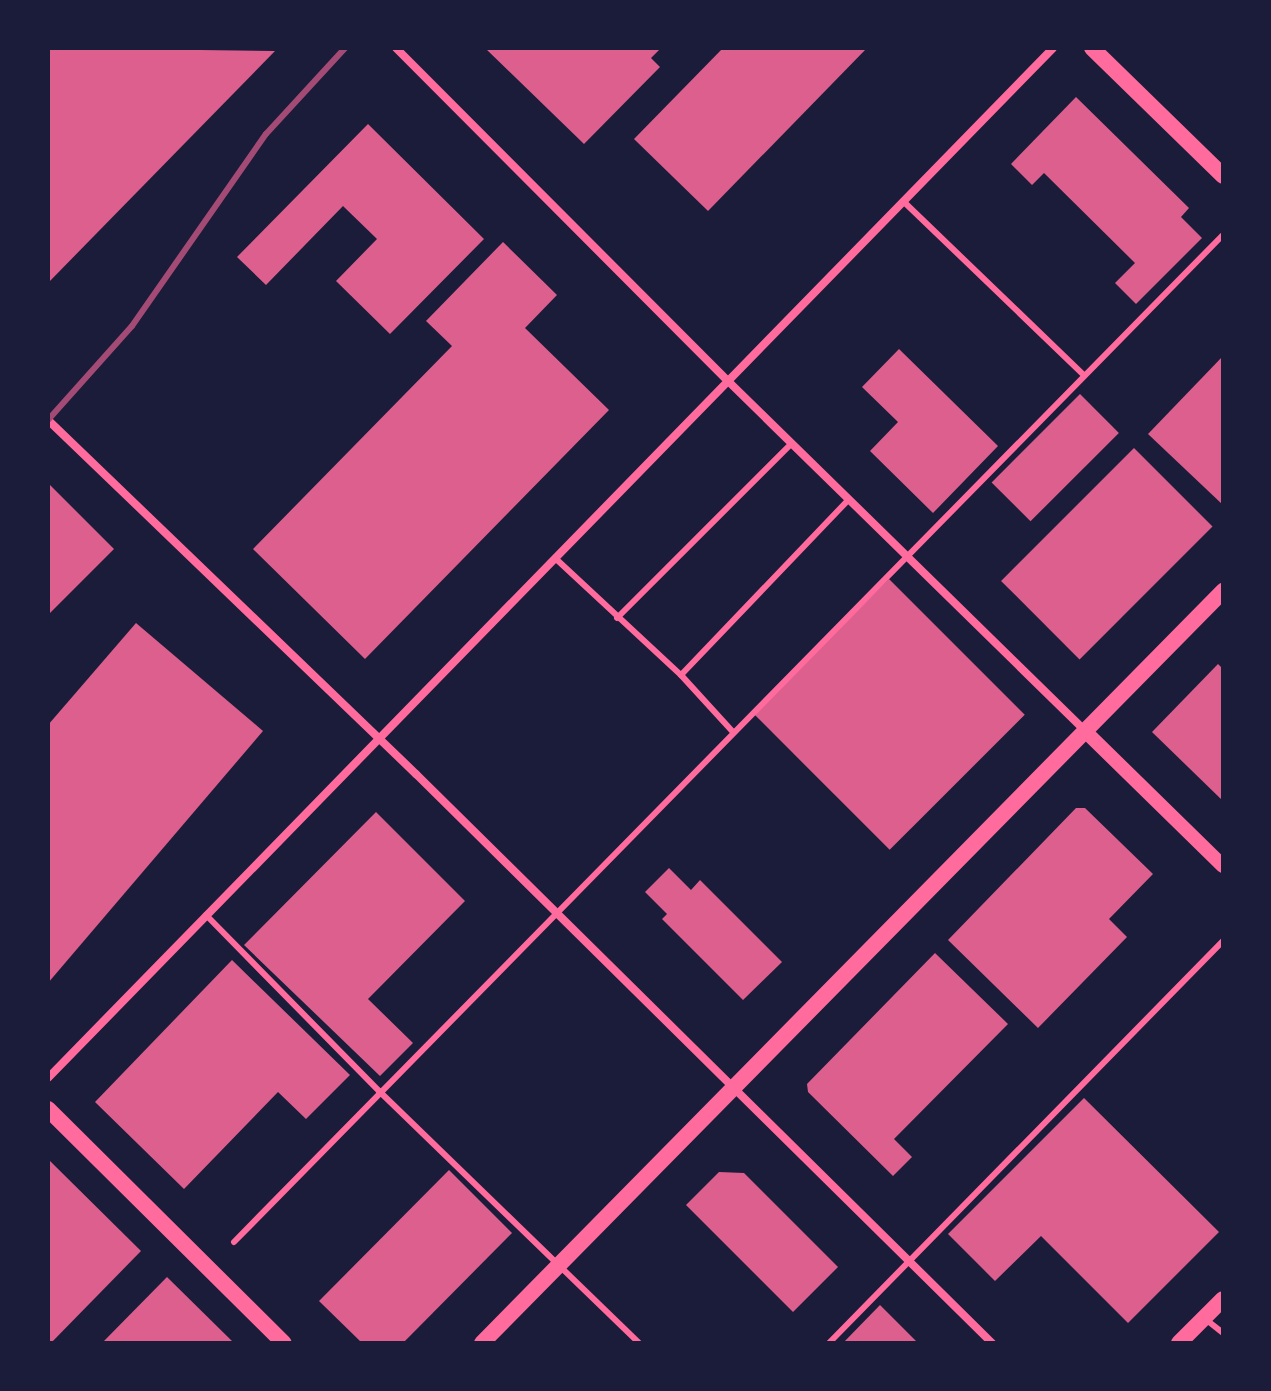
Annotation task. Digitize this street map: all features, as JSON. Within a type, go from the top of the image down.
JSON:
[{"type":"main road","points":[[1092,48],[1223,176]]},
{"type":"main road","points":[[482,1343],[1223,591]]},
{"type":"main road","points":[[48,1109],[284,1343]]},
{"type":"main road","points":[[1179,1343],[1223,1299]]},
{"type":"street","points":[[396,48],[728,381],[1223,866]]},
{"type":"street","points":[[48,1078],[1053,48]]},
{"type":"street","points":[[48,420],[379,739],[992,1343]]},
{"type":"lane","points":[[903,201],[1084,375]]},
{"type":"lane","points":[[234,1242],[906,554],[1223,235]]},
{"type":"lane","points":[[617,618],[792,443]]},
{"type":"lane","points":[[681,675],[849,499]]},
{"type":"lane","points":[[555,558],[681,675],[733,732]]},
{"type":"lane","points":[[206,915],[379,1091],[639,1343]]},
{"type":"lane","points":[[829,1343],[1223,941]]},
{"type":"lane","points":[[1204,1318],[1223,1333]]},
{"type":"building","points":[[48,48],[275,51],[48,283]]},
{"type":"building","points":[[485,48],[661,48],[651,58],[660,67],[584,144]]},
{"type":"building","points":[[723,48],[867,48],[708,211],[634,139]]},
{"type":"building","points":[[1076,97],[1189,208],[1181,217],[1202,238],[1136,304],[1115,283],[1135,263],[1044,173],[1032,185],[1011,164]]},
{"type":"building","points":[[368,124],[484,239],[390,334],[336,281],[377,239],[343,206],[266,285],[237,257]]},
{"type":"building","points":[[503,242],[557,295],[525,328],[609,410],[365,659],[253,549],[452,346],[426,321]]},
{"type":"building","points":[[899,349],[998,446],[933,513],[870,451],[898,422],[862,387]]},
{"type":"building","points":[[1223,356],[1223,505],[1148,434]]},
{"type":"building","points":[[1080,394],[1119,433],[1031,521],[992,482]]},
{"type":"building","points":[[1134,448],[1212,526],[1080,659],[1001,581]]},
{"type":"building","points":[[48,483],[114,549],[48,615]]},
{"type":"building","points":[[889,579],[1025,715],[890,850],[754,714]]},
{"type":"building","points":[[136,623],[263,731],[48,983],[48,725]]},
{"type":"building","points":[[1218,664],[1223,669],[1223,801],[1152,732]]},
{"type":"building","points":[[1076,808],[1085,808],[1153,874],[1109,919],[1127,937],[1038,1028],[948,940]]},
{"type":"building","points":[[376,812],[465,901],[368,999],[413,1043],[380,1076],[244,945]]},
{"type":"building","points":[[669,868],[691,890],[700,880],[782,962],[743,1000],[662,919],[667,914],[645,892]]},
{"type":"building","points":[[935,953],[1008,1024],[894,1139],[912,1157],[893,1176],[808,1092],[807,1084]]},
{"type":"building","points":[[232,960],[350,1075],[306,1119],[278,1092],[184,1189],[95,1102]]},
{"type":"building","points":[[1084,1098],[1219,1232],[1128,1323],[1041,1236],[995,1281],[948,1234]]},
{"type":"building","points":[[48,1159],[141,1251],[51,1343],[48,1343]]},
{"type":"building","points":[[449,1170],[512,1233],[403,1343],[362,1343],[319,1301]]},
{"type":"building","points":[[719,1172],[744,1173],[838,1267],[793,1312],[686,1205]]},
{"type":"building","points":[[167,1277],[234,1343],[102,1343]]},
{"type":"building","points":[[880,1305],[918,1343],[843,1343]]},
{"type":"railway","points":[[48,420],[132,326],[266,134],[345,48]]}]
